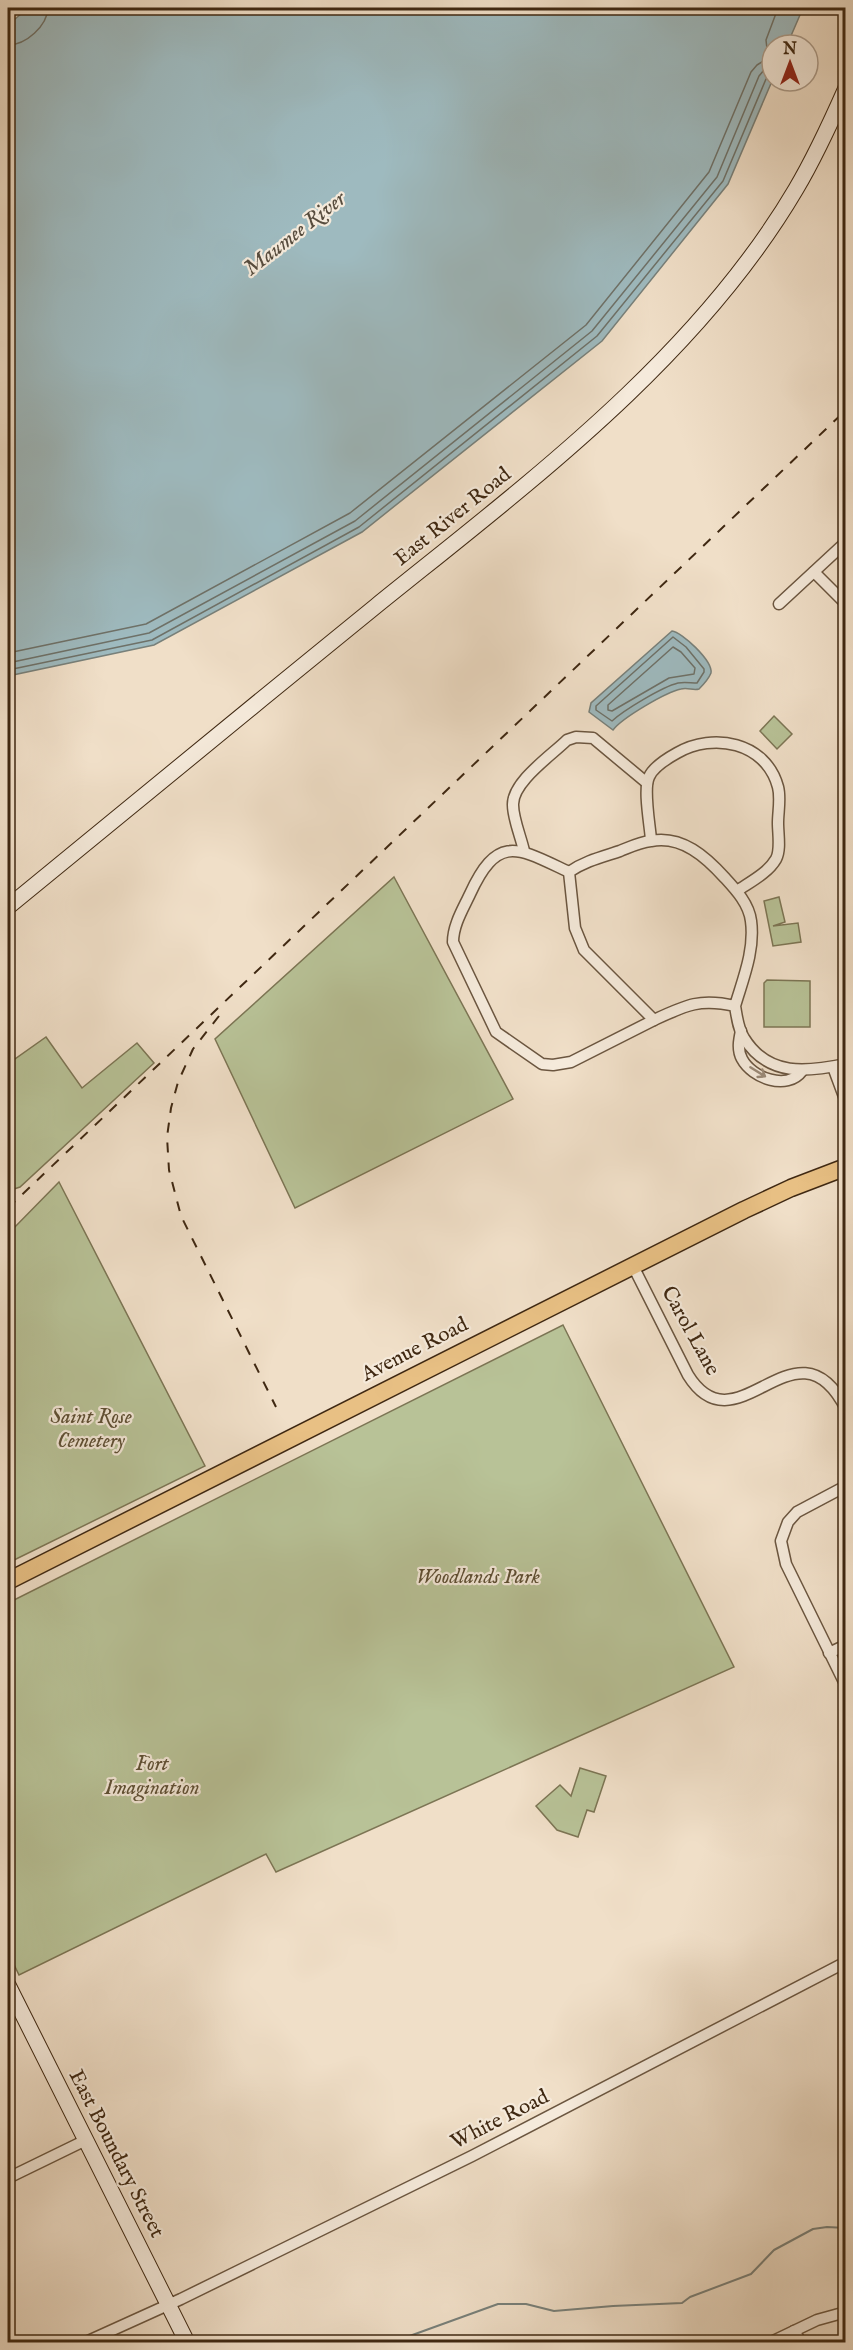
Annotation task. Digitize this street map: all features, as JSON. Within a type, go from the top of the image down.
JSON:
[{"type":"main road","name":"East River Road","points":[[8,907],[561,455],[612,409],[691,328],[753,254],[796,189],[846,88]]},
{"type":"main road","name":"Avenue Road","points":[[8,1581],[753,1205],[846,1167]]},
{"type":"main road","name":"East Boundary Street","points":[[8,1985],[187,2343]]},
{"type":"street","points":[[779,604],[846,542]]},
{"type":"street","points":[[814,572],[846,604]]},
{"type":"street","points":[[524,851],[513,806],[514,796],[524,780],[567,740],[576,737],[593,738],[647,783]]},
{"type":"street","points":[[651,840],[647,783],[651,772],[679,752],[692,746],[719,741],[740,746],[769,766],[779,788],[778,855],[769,868],[737,891]]},
{"type":"street","points":[[569,872],[583,863],[651,840],[676,842],[697,851],[711,862],[737,891],[751,919],[750,958],[735,1006],[744,1038],[769,1062],[791,1070],[802,1071],[846,1064]]},
{"type":"street","points":[[569,872],[524,851],[504,853],[486,864],[472,890],[453,934],[453,942],[496,1032],[542,1064],[553,1065],[571,1062],[686,1005],[714,1001],[735,1006]]},
{"type":"street","points":[[569,872],[575,928],[584,950],[654,1020]]},
{"type":"street","points":[[741,1030],[739,1053],[747,1065],[781,1082],[795,1078],[802,1071]]},
{"type":"street","points":[[833,1067],[846,1102]]},
{"type":"street","name":"Carol Lane","points":[[633,1266],[694,1386],[706,1395],[721,1400],[740,1398],[784,1376],[809,1373],[832,1386],[846,1409]]},
{"type":"street","points":[[846,1486],[796,1512],[788,1522],[781,1541],[786,1564],[846,1686]]},
{"type":"street","points":[[829,1653],[846,1645]]},
{"type":"street","name":"White Road","points":[[86,2343],[484,2150],[846,1962]]},
{"type":"street","points":[[8,2178],[86,2140]]},
{"type":"street","points":[[771,2343],[817,2320],[846,2312]]},
{"type":"street","points":[[794,2331],[801,2343]]},
{"type":"green space","points":[[774,716],[792,734],[777,749],[760,731]]},
{"type":"green space","points":[[394,877],[513,1099],[295,1208],[215,1039]]},
{"type":"green space","points":[[779,897],[785,922],[773,926],[798,923],[801,942],[773,946],[764,901]]},
{"type":"green space","points":[[767,980],[810,981],[810,1027],[764,1027],[764,983]]},
{"type":"green space","points":[[46,1037],[82,1088],[137,1043],[154,1063],[20,1187],[8,1191],[8,1064]]},
{"type":"green space","name":"Saint Rose Cemetery","points":[[59,1182],[205,1466],[8,1563],[8,1234]]},
{"type":"green space","name":"Woodlands Park","points":[[563,1325],[734,1667],[276,1872],[266,1854],[19,1975],[8,1952],[8,1603]]},
{"type":"green space","points":[[580,1768],[606,1776],[594,1812],[587,1810],[578,1837],[557,1830],[536,1806],[560,1785],[571,1796]]},
{"type":"water","name":"Maumee River","points":[[28,8],[803,8],[792,33],[760,33],[760,93],[767,93],[728,184],[602,341],[362,532],[154,645],[8,676],[8,25]]},
{"type":"water","points":[[672,631],[683,636],[696,648],[710,668],[710,675],[699,689],[684,689],[665,695],[635,713],[613,730],[589,712],[591,703]]},
{"type":"waterway","points":[[393,2342],[498,2304],[526,2304],[554,2311],[682,2303],[690,2297],[751,2274],[774,2250],[813,2229],[846,2228]]},
{"type":"railway","points":[[8,1208],[846,410]]},
{"type":"railway","points":[[219,1016],[193,1049],[178,1082],[167,1137],[169,1170],[181,1216],[276,1407]]},
{"type":"park label","name":"Fort Imagination","points":[[152,1776]]}]
